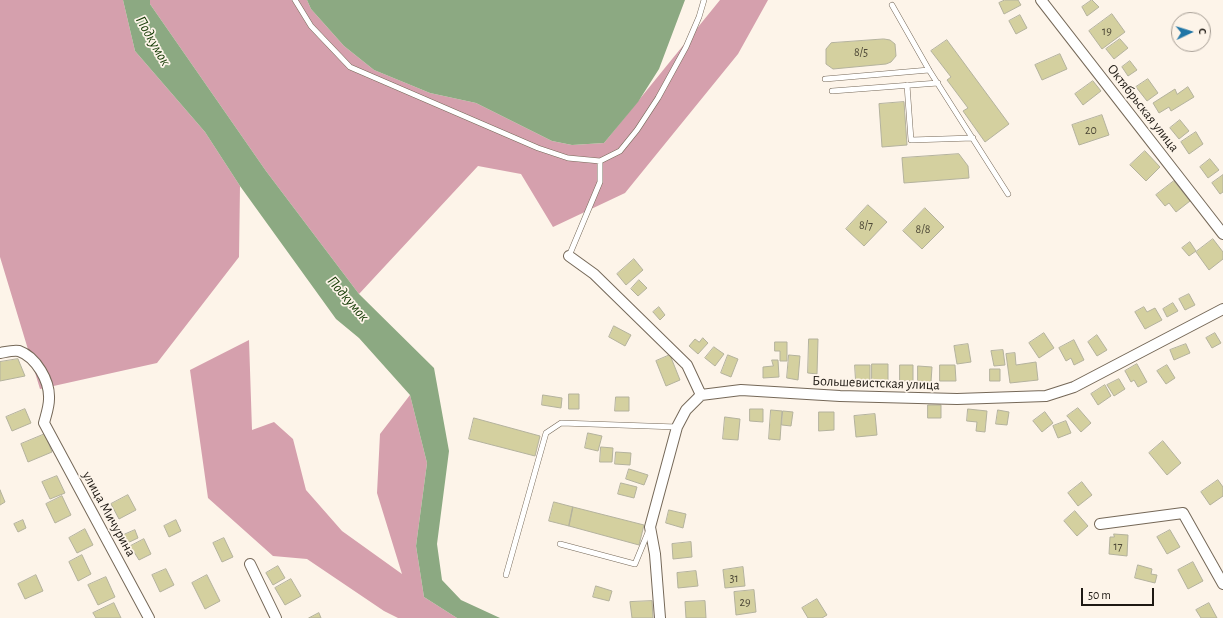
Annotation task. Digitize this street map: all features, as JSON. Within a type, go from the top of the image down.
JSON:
[{"type":"street","name":"Октябрьская улица","points":[[1041,0],[1223,234]]},
{"type":"street","points":[[569,256],[594,274],[686,365],[701,395],[686,410],[677,427],[650,527],[655,554],[660,618]]},
{"type":"street","name":"Большевистская улица","points":[[701,395],[740,390],[840,396],[957,400],[1046,396],[1074,387],[1223,309]]},
{"type":"street","name":"улица Мичурина","points":[[0,353],[17,351],[27,355],[38,367],[45,378],[50,398],[44,423],[149,618]]},
{"type":"street","points":[[1100,524],[1183,513],[1223,584]]},
{"type":"street","points":[[250,564],[276,618]]},
{"type":"lane","points":[[295,0],[311,26],[350,66],[538,148],[568,158],[600,161],[620,151],[638,130],[686,47],[699,18],[704,0]]},
{"type":"lane","points":[[892,5],[930,70],[1008,194]]},
{"type":"lane","points":[[825,79],[930,70]]},
{"type":"lane","points":[[832,91],[938,83]]},
{"type":"lane","points":[[907,85],[911,140],[973,138]]},
{"type":"lane","points":[[569,256],[600,182],[600,161]]},
{"type":"lane","points":[[506,575],[546,433],[561,423],[677,427]]},
{"type":"lane","points":[[560,544],[635,564],[650,527]]},
{"type":"shaded area","points":[[0,0],[123,0],[135,51],[205,132],[240,186],[239,257],[157,363],[40,389],[0,257]]},
{"type":"shaded area","points":[[150,0],[307,0],[311,9],[344,46],[374,70],[430,93],[476,103],[552,141],[572,145],[604,143],[720,0],[768,0],[738,54],[625,193],[553,227],[521,174],[478,166],[359,294],[266,171],[150,4]]},
{"type":"shaded area","points":[[249,340],[252,430],[274,422],[293,439],[306,490],[342,531],[402,574],[377,493],[380,434],[410,395],[427,463],[416,546],[424,597],[457,618],[398,618],[384,611],[307,559],[273,556],[208,498],[190,370]]},
{"type":"water","name":"Подкумок","points":[[123,0],[150,0],[150,4],[266,171],[359,294],[434,368],[449,451],[437,544],[442,580],[461,600],[500,618],[457,618],[424,597],[416,546],[427,463],[410,395],[359,338],[336,319],[240,186],[205,132],[135,51]]},
{"type":"water","points":[[307,0],[685,0],[659,69],[638,102],[604,143],[572,145],[552,141],[476,103],[430,93],[374,70],[344,46],[311,9]]},
{"type":"building","points":[[1005,0],[1018,0],[1021,5],[1004,14],[999,3]]},
{"type":"building","points":[[1092,0],[1099,7],[1087,16],[1082,7]]},
{"type":"building","points":[[1112,14],[1125,32],[1102,49],[1089,31]]},
{"type":"building","points":[[1020,15],[1027,28],[1016,34],[1009,21]]},
{"type":"building","points":[[884,39],[890,40],[895,44],[896,56],[891,62],[886,64],[833,69],[826,64],[826,49],[831,43]]},
{"type":"building","points":[[1120,39],[1128,48],[1114,59],[1106,49]]},
{"type":"building","points":[[947,40],[1009,124],[985,142],[963,111],[968,108],[947,80],[951,77],[931,51]]},
{"type":"building","points":[[1060,54],[1067,69],[1042,80],[1035,65]]},
{"type":"building","points":[[1130,61],[1137,70],[1128,76],[1122,67]]},
{"type":"building","points":[[1148,79],[1158,93],[1147,101],[1136,87]]},
{"type":"building","points":[[1093,81],[1101,91],[1083,105],[1075,94]]},
{"type":"building","points":[[1188,87],[1194,97],[1171,111],[1169,107],[1159,113],[1153,103],[1175,89],[1177,94]]},
{"type":"building","points":[[904,102],[907,145],[882,147],[879,104]]},
{"type":"building","points":[[1102,115],[1109,135],[1079,145],[1072,125]]},
{"type":"building","points":[[1180,120],[1189,131],[1179,139],[1170,128]]},
{"type":"building","points":[[1196,132],[1203,144],[1189,154],[1181,142]]},
{"type":"building","points":[[1145,151],[1160,167],[1146,181],[1130,165]]},
{"type":"building","points":[[959,154],[968,166],[969,178],[904,183],[902,158]]},
{"type":"building","points":[[1210,159],[1219,170],[1208,178],[1200,167]]},
{"type":"building","points":[[1223,175],[1223,192],[1220,194],[1212,183]]},
{"type":"building","points":[[1174,181],[1190,201],[1176,212],[1169,203],[1165,206],[1156,195]]},
{"type":"building","points":[[868,205],[887,222],[864,246],[846,229]]},
{"type":"building","points":[[925,208],[944,227],[922,249],[903,231]]},
{"type":"building","points":[[1213,239],[1223,252],[1223,259],[1209,270],[1196,252]]},
{"type":"building","points":[[1190,242],[1196,251],[1189,256],[1182,248]]},
{"type":"building","points":[[634,259],[643,270],[626,285],[617,274]]},
{"type":"building","points":[[639,280],[647,288],[638,296],[631,289]]},
{"type":"building","points":[[1189,294],[1195,305],[1185,310],[1179,299]]},
{"type":"building","points":[[1173,303],[1178,311],[1167,317],[1163,309]]},
{"type":"building","points":[[659,307],[665,315],[660,320],[653,312]]},
{"type":"building","points":[[1144,307],[1147,312],[1155,308],[1162,320],[1145,329],[1135,312]]},
{"type":"building","points":[[614,326],[631,335],[625,346],[609,337]]},
{"type":"building","points":[[1044,333],[1054,348],[1039,358],[1029,343]]},
{"type":"building","points":[[1215,333],[1221,343],[1212,348],[1206,338]]},
{"type":"building","points":[[1097,335],[1107,350],[1097,356],[1088,342]]},
{"type":"building","points":[[703,338],[708,343],[698,354],[689,346],[695,339],[699,342]]},
{"type":"building","points":[[809,339],[818,339],[817,374],[808,373]]},
{"type":"building","points":[[1074,340],[1084,360],[1074,365],[1071,358],[1066,361],[1059,348]]},
{"type":"building","points":[[775,342],[787,342],[787,361],[780,361],[780,351],[775,351]]},
{"type":"building","points":[[968,344],[971,362],[957,364],[954,346]]},
{"type":"building","points":[[1186,344],[1190,353],[1174,360],[1170,350]]},
{"type":"building","points":[[714,347],[724,354],[715,366],[705,358]]},
{"type":"building","points":[[1003,350],[1005,365],[994,366],[991,351]]},
{"type":"building","points":[[1015,353],[1016,365],[1036,362],[1038,380],[1010,383],[1006,354]]},
{"type":"building","points":[[670,355],[680,380],[666,386],[656,361]]},
{"type":"building","points":[[728,355],[738,359],[731,377],[721,373]]},
{"type":"building","points":[[789,355],[800,356],[798,380],[787,378]]},
{"type":"building","points":[[18,359],[25,376],[0,381],[0,362]]},
{"type":"building","points":[[772,360],[778,360],[779,377],[763,378],[763,367],[773,366]]},
{"type":"building","points":[[872,364],[888,364],[888,382],[872,382]]},
{"type":"building","points":[[1137,364],[1147,382],[1138,387],[1134,380],[1131,382],[1125,371]]},
{"type":"building","points":[[855,365],[870,365],[870,381],[856,381]]},
{"type":"building","points":[[900,365],[913,365],[913,381],[900,381]]},
{"type":"building","points":[[940,365],[955,365],[956,381],[940,381]]},
{"type":"building","points":[[1167,365],[1175,378],[1166,384],[1157,371]]},
{"type":"building","points":[[918,366],[932,367],[931,382],[918,381]]},
{"type":"building","points":[[990,369],[1000,369],[1000,381],[990,381]]},
{"type":"building","points":[[1119,379],[1125,389],[1114,396],[1107,385]]},
{"type":"building","points":[[1105,385],[1111,396],[1098,405],[1091,394]]},
{"type":"building","points":[[569,394],[579,394],[579,409],[569,409]]},
{"type":"building","points":[[543,395],[562,398],[561,408],[542,405]]},
{"type":"building","points":[[616,397],[629,397],[629,411],[615,411]]},
{"type":"building","points":[[928,405],[941,405],[941,418],[928,418]]},
{"type":"building","points":[[1078,408],[1091,423],[1081,432],[1067,416]]},
{"type":"building","points":[[25,409],[31,423],[12,431],[6,417]]},
{"type":"building","points":[[750,409],[763,409],[763,422],[750,421]]},
{"type":"building","points":[[968,409],[987,411],[985,432],[976,431],[977,422],[967,421]]},
{"type":"building","points":[[771,410],[782,411],[780,440],[769,439]]},
{"type":"building","points":[[998,410],[1009,412],[1007,425],[996,424]]},
{"type":"building","points":[[783,411],[793,412],[791,426],[782,425]]},
{"type":"building","points":[[819,412],[834,412],[834,430],[819,431]]},
{"type":"building","points":[[1045,412],[1053,423],[1042,432],[1033,421]]},
{"type":"building","points":[[875,414],[877,435],[856,437],[854,416]]},
{"type":"building","points":[[725,417],[740,419],[738,440],[723,439]]},
{"type":"building","points":[[474,418],[540,436],[535,456],[469,439]]},
{"type":"building","points":[[1066,421],[1071,433],[1058,438],[1053,426]]},
{"type":"building","points":[[588,433],[602,436],[598,451],[585,448]]},
{"type":"building","points":[[45,434],[52,452],[28,462],[21,444]]},
{"type":"building","points":[[1163,441],[1181,463],[1167,475],[1149,453]]},
{"type":"building","points":[[601,447],[613,448],[612,462],[600,462]]},
{"type":"building","points":[[616,452],[631,453],[630,465],[615,464]]},
{"type":"building","points":[[629,469],[648,475],[644,485],[626,479]]},
{"type":"building","points":[[57,476],[65,493],[50,499],[42,482]]},
{"type":"building","points":[[1218,480],[1223,487],[1223,496],[1210,505],[1201,492]]},
{"type":"building","points":[[1082,482],[1092,495],[1078,506],[1068,493]]},
{"type":"building","points":[[621,483],[637,487],[634,498],[618,494]]},
{"type":"building","points":[[0,490],[5,502],[0,505]]},
{"type":"building","points":[[128,495],[136,510],[119,519],[111,504]]},
{"type":"building","points":[[62,496],[71,515],[55,523],[46,504]]},
{"type":"building","points":[[554,502],[573,507],[569,526],[549,521]]},
{"type":"building","points":[[573,507],[644,525],[639,545],[569,526]]},
{"type":"building","points":[[669,510],[686,514],[683,528],[666,523]]},
{"type":"building","points":[[1075,511],[1088,526],[1077,536],[1064,521]]},
{"type":"building","points":[[23,520],[26,528],[18,532],[14,524]]},
{"type":"building","points":[[176,520],[181,531],[169,537],[164,526]]},
{"type":"building","points":[[85,529],[93,545],[77,553],[69,538]]},
{"type":"building","points":[[135,530],[138,538],[123,545],[119,537]]},
{"type":"building","points":[[1170,530],[1180,547],[1167,554],[1157,537]]},
{"type":"building","points":[[1114,534],[1128,535],[1127,556],[1109,554],[1110,537],[1114,537]]},
{"type":"building","points":[[224,538],[233,557],[222,562],[213,543]]},
{"type":"building","points":[[144,539],[151,554],[139,560],[134,552],[128,555],[125,549]]},
{"type":"building","points":[[691,542],[692,557],[673,559],[672,544]]},
{"type":"building","points":[[82,555],[91,574],[78,581],[69,562]]},
{"type":"building","points":[[1193,562],[1203,581],[1188,589],[1178,570]]},
{"type":"building","points":[[1138,565],[1152,569],[1151,574],[1157,575],[1155,583],[1135,578]]},
{"type":"building","points":[[278,566],[285,578],[273,585],[266,573]]},
{"type":"building","points":[[743,567],[745,586],[725,588],[723,570]]},
{"type":"building","points":[[166,569],[174,585],[160,592],[152,575]]},
{"type":"building","points":[[696,571],[698,586],[678,588],[677,573]]},
{"type":"building","points":[[36,575],[43,591],[25,599],[18,584]]},
{"type":"building","points":[[207,575],[220,601],[205,609],[192,583]]},
{"type":"building","points":[[106,577],[115,597],[98,605],[88,585]]},
{"type":"building","points":[[291,579],[301,596],[285,605],[275,588]]},
{"type":"building","points":[[596,586],[612,591],[609,601],[593,597]]},
{"type":"building","points":[[754,590],[756,612],[736,615],[734,592]]},
{"type":"building","points":[[817,599],[827,615],[822,618],[808,618],[802,608]]},
{"type":"building","points":[[652,601],[653,618],[632,618],[630,602]]},
{"type":"building","points":[[705,601],[706,618],[686,618],[685,602]]},
{"type":"building","points":[[114,603],[121,618],[96,618],[93,613]]},
{"type":"building","points":[[1209,603],[1217,618],[1201,618],[1196,610]]},
{"type":"building","points":[[319,613],[321,618],[309,618]]}]
